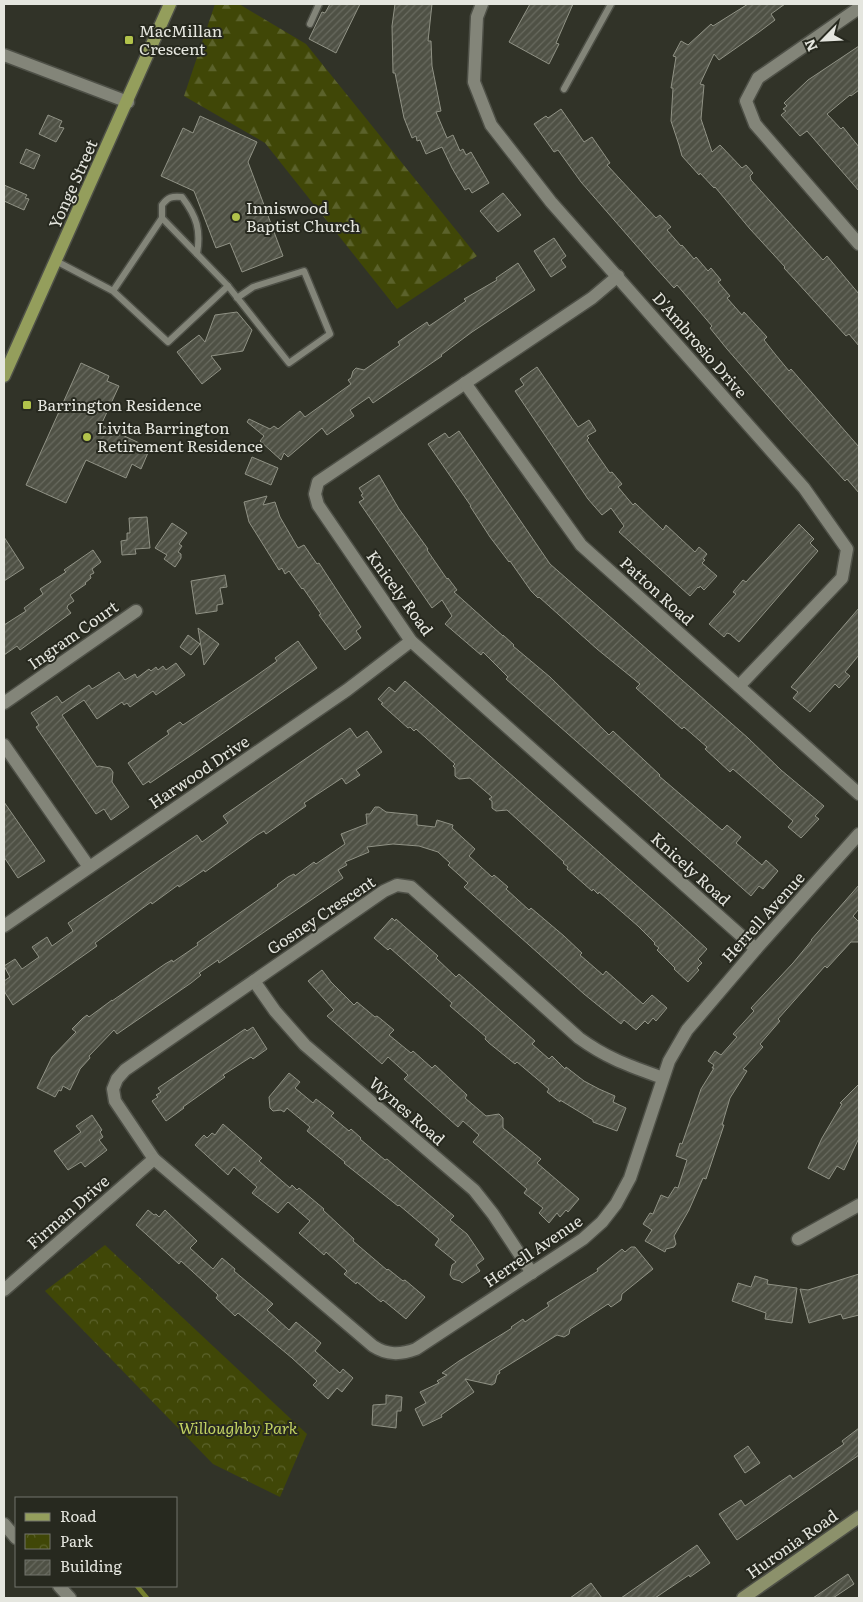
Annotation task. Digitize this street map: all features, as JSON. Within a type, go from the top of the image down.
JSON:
[{"type":"main road","name":"Yonge Street","points":[[4,376],[128,102],[170,4]]},
{"type":"main road","name":"Huronia Road","points":[[743,1598],[859,1517]]},
{"type":"street","name":"D'Ambrosio Drive","points":[[482,4],[477,17],[474,82],[492,125],[551,202],[804,488],[847,549],[842,578],[739,686]]},
{"type":"street","points":[[859,8],[758,78],[746,101],[755,124],[859,244]]},
{"type":"street","points":[[4,55],[128,102]]},
{"type":"street","name":"Knicely Road","points":[[618,276],[592,298],[318,482],[315,494],[318,505],[411,641],[756,949]]},
{"type":"street","name":"Patton Road","points":[[465,383],[581,545],[859,794]]},
{"type":"street","name":"Ingram Court","points":[[4,703],[136,611]]},
{"type":"street","name":"Harwood Drive","points":[[4,926],[347,690],[411,641]]},
{"type":"street","points":[[4,745],[89,867]]},
{"type":"street","name":"Herrell Avenue","points":[[154,1158],[373,1346],[382,1352],[402,1354],[416,1349],[583,1239],[602,1222],[616,1204],[630,1178],[669,1061],[687,1030],[756,949],[859,834]]},
{"type":"street","name":"Gosney Crescent","points":[[154,1158],[115,1101],[113,1089],[117,1079],[125,1070],[384,891],[397,885],[411,887],[579,1038],[616,1061],[663,1078]]},
{"type":"street","name":"Wynes Road","points":[[254,981],[275,1010],[305,1045],[474,1190],[494,1214],[532,1272]]},
{"type":"street","name":"Firman Drive","points":[[4,1290],[154,1158]]},
{"type":"street","points":[[798,1240],[859,1205]]},
{"type":"street","points":[[4,1524],[15,1537]]},
{"type":"street","points":[[60,1587],[70,1598]]},
{"type":"lane","points":[[310,24],[319,4]]},
{"type":"lane","points":[[564,89],[611,4]]},
{"type":"lane","points":[[113,291],[162,218],[162,205],[167,198],[173,196],[182,198],[192,210],[200,235],[197,254]]},
{"type":"lane","points":[[162,218],[228,286],[237,298],[289,363],[330,334],[304,271],[253,288],[237,298]]},
{"type":"lane","points":[[56,261],[113,291],[168,342],[228,286]]},
{"type":"green space","points":[[215,4],[239,4],[306,44],[477,256],[397,309],[265,143],[184,96]]},
{"type":"green space","name":"Willoughby Park","points":[[105,1245],[307,1434],[280,1497],[213,1464],[45,1291]]},
{"type":"building","points":[[330,4],[360,4],[336,53],[309,39],[322,12],[325,13]]},
{"type":"building","points":[[395,4],[432,4],[428,41],[431,41],[432,66],[441,111],[436,112],[447,138],[453,135],[460,151],[463,149],[466,155],[471,152],[489,183],[472,193],[469,188],[465,190],[442,147],[426,154],[420,140],[417,141],[416,136],[412,138],[404,118],[395,73],[393,73],[392,26]]},
{"type":"building","points":[[530,4],[573,4],[556,43],[559,44],[549,64],[509,42]]},
{"type":"building","points":[[748,4],[785,4],[771,14],[775,20],[759,32],[719,60],[714,54],[700,84],[704,85],[701,119],[712,152],[720,145],[742,168],[746,165],[753,173],[750,176],[751,180],[823,260],[827,256],[859,294],[859,346],[849,334],[846,336],[784,268],[715,187],[700,173],[699,175],[682,156],[671,121],[673,88],[671,88],[676,57],[673,56],[681,41],[688,45],[711,24],[713,26]]},
{"type":"building","points":[[859,46],[859,90],[827,114],[841,129],[843,127],[859,147],[859,191],[807,131],[800,136],[781,115],[786,111],[783,109],[787,106],[784,103],[808,80]]},
{"type":"building","points":[[561,109],[584,142],[592,137],[610,163],[607,165],[656,218],[660,215],[671,227],[667,230],[681,246],[694,259],[696,257],[708,271],[711,268],[721,280],[718,282],[730,296],[727,298],[742,315],[744,312],[767,337],[764,340],[789,371],[791,369],[859,447],[859,493],[847,479],[845,481],[789,420],[727,349],[710,328],[712,326],[677,285],[674,288],[581,182],[558,150],[554,152],[534,124],[546,116],[548,118]]},
{"type":"building","points":[[48,115],[62,121],[59,127],[64,128],[56,142],[39,134]]},
{"type":"building","name":"Inniswood Baptist Church","points":[[200,116],[257,142],[248,162],[283,256],[242,272],[230,243],[216,248],[194,191],[161,176],[183,128],[193,133]]},
{"type":"building","points":[[26,149],[40,155],[34,169],[20,163]]},
{"type":"building","points":[[4,185],[27,195],[25,198],[29,199],[24,210],[4,201]]},
{"type":"building","points":[[503,193],[521,215],[498,232],[480,211]]},
{"type":"building","points":[[554,238],[566,256],[561,260],[566,267],[551,277],[534,251]]},
{"type":"building","points":[[518,263],[535,290],[472,332],[442,356],[373,403],[369,397],[350,410],[354,416],[327,435],[322,428],[288,457],[284,453],[281,460],[260,441],[264,436],[247,422],[249,419],[270,429],[274,426],[278,429],[300,411],[305,417],[351,384],[348,380],[356,368],[364,370],[400,345],[398,342],[408,335],[427,322],[429,326],[466,301],[464,299],[497,280],[496,278]]},
{"type":"building","points":[[237,312],[252,330],[243,351],[211,356],[221,369],[202,384],[177,352],[199,335],[205,342],[215,315]]},
{"type":"building","name":"Livita Barrington Retirement Residence","points":[[81,363],[109,376],[107,381],[119,386],[101,425],[150,448],[141,469],[132,464],[126,478],[86,460],[66,503],[26,485]]},
{"type":"building","points":[[537,367],[578,427],[589,420],[596,431],[587,436],[589,438],[587,440],[610,473],[612,472],[622,484],[618,487],[633,505],[635,503],[663,530],[666,525],[695,552],[699,547],[707,554],[702,563],[717,576],[704,590],[700,586],[690,596],[619,532],[624,526],[611,508],[602,515],[588,499],[515,391],[524,385],[520,379]]},
{"type":"building","points":[[459,431],[550,564],[824,806],[815,816],[819,819],[801,838],[788,827],[793,821],[733,769],[730,772],[705,749],[707,747],[684,727],[682,729],[636,688],[640,684],[531,591],[490,537],[428,444],[445,433],[449,438]]},
{"type":"building","points":[[252,457],[278,468],[271,485],[245,474]]},
{"type":"building","points":[[379,475],[399,509],[447,579],[457,590],[454,592],[550,677],[609,735],[613,731],[659,776],[722,830],[727,825],[741,837],[736,843],[762,865],[766,860],[778,871],[763,889],[759,886],[751,896],[506,679],[508,677],[483,652],[481,655],[445,624],[452,616],[442,600],[432,608],[359,502],[364,499],[359,488]]},
{"type":"building","points":[[267,496],[263,505],[275,502],[280,517],[298,548],[304,545],[317,564],[319,563],[361,627],[356,631],[361,638],[345,650],[319,615],[321,614],[303,588],[289,571],[285,574],[282,568],[279,570],[249,522],[244,502]]},
{"type":"building","points":[[147,517],[150,548],[135,549],[136,554],[122,555],[121,541],[127,540],[127,533],[130,533],[129,518]]},
{"type":"building","points":[[172,523],[187,533],[179,544],[182,546],[178,552],[181,554],[181,558],[175,567],[164,559],[167,555],[155,548]]},
{"type":"building","points":[[799,524],[814,539],[810,543],[818,551],[739,642],[727,633],[724,637],[709,624],[736,594],[733,592],[743,580],[746,582]]},
{"type":"building","points":[[4,537],[24,568],[4,581]]},
{"type":"building","points":[[93,550],[101,562],[92,569],[94,573],[90,575],[91,578],[86,584],[70,595],[74,601],[67,608],[71,613],[20,650],[17,646],[4,655],[4,625],[26,611],[24,608],[43,594],[40,589],[66,572],[64,570]]},
{"type":"building","points":[[225,575],[227,587],[220,588],[223,604],[217,605],[217,611],[196,614],[191,581]]},
{"type":"building","points":[[859,608],[859,655],[845,672],[850,676],[839,688],[835,684],[810,712],[793,698],[798,692],[791,687]]},
{"type":"building","points":[[198,628],[219,644],[204,665]]},
{"type":"building","points":[[188,635],[200,644],[191,655],[180,647]]},
{"type":"building","points":[[298,641],[317,668],[150,783],[149,781],[143,785],[128,763],[169,734],[167,731],[180,722],[183,725],[277,661],[275,658]]},
{"type":"building","points":[[176,663],[185,675],[156,695],[153,691],[130,707],[127,703],[124,705],[122,702],[97,719],[84,700],[62,715],[97,767],[110,768],[113,772],[112,782],[129,807],[111,820],[104,809],[96,814],[36,727],[39,725],[31,713],[57,696],[62,703],[89,685],[92,689],[119,672],[125,680],[135,674],[137,678],[149,669],[151,671],[156,667],[158,670],[163,666],[166,670]]},
{"type":"building","points":[[405,681],[707,949],[698,959],[702,963],[697,968],[699,970],[688,982],[657,950],[659,948],[638,926],[599,892],[598,894],[593,889],[592,891],[567,869],[568,867],[564,862],[507,810],[496,811],[492,808],[492,801],[489,799],[492,797],[470,778],[459,779],[455,776],[455,768],[453,766],[455,764],[416,729],[414,731],[410,727],[408,728],[381,704],[383,703],[378,699],[389,687],[395,692]]},
{"type":"building","points":[[350,728],[357,738],[367,731],[382,752],[356,770],[360,775],[346,784],[342,778],[304,803],[306,806],[266,834],[264,831],[257,835],[205,872],[204,870],[179,887],[178,885],[152,904],[151,902],[95,943],[97,946],[13,1005],[4,991],[4,981],[10,977],[4,966],[15,959],[22,969],[39,957],[32,947],[47,937],[52,946],[73,931],[68,923],[197,835],[202,842],[228,823],[223,816]]},
{"type":"building","points":[[4,802],[45,861],[18,878],[4,857]]},
{"type":"building","points":[[375,807],[379,807],[386,812],[417,815],[417,825],[435,827],[437,820],[453,825],[452,828],[475,849],[469,856],[492,877],[494,875],[508,887],[506,889],[529,910],[531,908],[564,936],[582,953],[580,955],[603,975],[606,971],[643,1004],[652,995],[667,1008],[656,1021],[653,1018],[648,1024],[645,1021],[636,1030],[624,1020],[621,1024],[584,994],[464,887],[468,883],[448,865],[450,863],[438,852],[419,846],[393,844],[367,847],[369,852],[345,862],[347,865],[338,870],[343,878],[219,963],[218,960],[199,973],[201,975],[191,983],[117,1034],[114,1030],[89,1056],[90,1058],[80,1069],[70,1090],[63,1086],[55,1097],[37,1088],[52,1057],[76,1032],[72,1029],[83,1018],[87,1015],[89,1017],[165,964],[172,960],[173,962],[198,945],[197,943],[288,877],[294,874],[295,876],[314,862],[316,864],[345,844],[341,834],[367,824],[366,814],[370,814]]},
{"type":"building","points":[[859,885],[859,909],[853,916],[859,922],[859,942],[851,942],[827,968],[825,966],[778,1019],[780,1021],[760,1044],[763,1047],[743,1069],[747,1071],[730,1098],[722,1125],[724,1125],[706,1179],[703,1178],[689,1210],[674,1236],[676,1244],[674,1247],[666,1249],[665,1252],[645,1241],[652,1230],[643,1224],[650,1213],[653,1214],[661,1195],[668,1198],[675,1187],[678,1188],[687,1160],[676,1156],[701,1089],[714,1068],[712,1068],[714,1065],[708,1061],[715,1051],[721,1055],[737,1037],[733,1034],[754,1011],[751,1008],[793,963]]},
{"type":"building","points":[[392,918],[395,921],[396,919],[438,956],[436,958],[456,977],[459,974],[535,1041],[532,1044],[549,1059],[552,1056],[565,1069],[566,1067],[584,1081],[615,1096],[613,1102],[626,1108],[617,1131],[593,1122],[593,1120],[560,1100],[560,1102],[547,1092],[549,1089],[517,1062],[515,1064],[489,1043],[485,1039],[486,1037],[450,1006],[452,1003],[390,948],[388,950],[374,938]]},
{"type":"building","points":[[322,970],[354,1005],[357,1002],[394,1030],[389,1035],[411,1053],[413,1051],[432,1068],[435,1065],[467,1095],[465,1098],[486,1116],[499,1114],[503,1118],[503,1128],[541,1159],[537,1163],[579,1199],[568,1212],[566,1210],[560,1217],[557,1213],[549,1223],[539,1213],[543,1208],[524,1193],[527,1189],[473,1142],[479,1135],[463,1121],[458,1127],[404,1079],[408,1075],[388,1057],[382,1064],[327,1016],[334,1010],[308,981]]},
{"type":"building","points":[[253,1027],[267,1049],[223,1075],[225,1077],[166,1121],[152,1101],[161,1092],[158,1088],[245,1029],[247,1031]]},
{"type":"building","points":[[289,1073],[300,1082],[295,1088],[313,1103],[316,1099],[334,1113],[331,1116],[349,1131],[351,1129],[360,1139],[385,1160],[387,1159],[454,1216],[450,1220],[467,1234],[484,1259],[476,1265],[480,1271],[462,1283],[453,1279],[450,1275],[452,1265],[456,1262],[435,1245],[439,1239],[399,1205],[344,1163],[307,1131],[310,1127],[287,1108],[284,1112],[281,1110],[273,1111],[270,1108],[269,1097]]},
{"type":"building","points":[[859,1084],[859,1138],[844,1170],[837,1166],[829,1179],[808,1168],[822,1138],[842,1104],[840,1103]]},
{"type":"building","points":[[92,1115],[102,1130],[100,1132],[103,1137],[99,1140],[107,1150],[85,1167],[81,1162],[68,1170],[54,1151],[81,1132],[76,1126]]},
{"type":"building","points":[[223,1124],[262,1158],[259,1161],[290,1188],[292,1185],[297,1190],[299,1188],[324,1209],[354,1239],[353,1241],[387,1270],[403,1281],[405,1280],[425,1297],[406,1319],[383,1300],[381,1302],[357,1282],[356,1284],[344,1274],[347,1271],[326,1252],[324,1255],[299,1233],[310,1221],[288,1202],[278,1213],[252,1193],[257,1187],[234,1167],[228,1175],[195,1145],[204,1135],[207,1138],[212,1133],[215,1135]]},
{"type":"building","points":[[148,1210],[159,1217],[165,1210],[197,1241],[190,1248],[213,1269],[222,1258],[235,1269],[234,1271],[273,1304],[267,1310],[289,1330],[296,1322],[321,1343],[315,1351],[340,1373],[343,1369],[353,1378],[342,1392],[337,1388],[328,1399],[313,1385],[317,1381],[292,1358],[238,1313],[235,1316],[216,1298],[218,1295],[204,1282],[181,1261],[179,1264],[136,1225]]},
{"type":"building","points":[[631,1247],[635,1247],[653,1269],[622,1294],[621,1300],[611,1307],[608,1304],[570,1329],[569,1334],[564,1337],[557,1335],[499,1371],[500,1373],[497,1375],[495,1383],[492,1385],[465,1379],[474,1392],[441,1415],[442,1417],[423,1426],[415,1409],[426,1403],[420,1392],[439,1383],[437,1381],[447,1375],[442,1373],[523,1319],[525,1322],[549,1306],[547,1303],[598,1271],[597,1269],[622,1249],[625,1252]]},
{"type":"building","points":[[859,1274],[859,1315],[843,1319],[841,1314],[809,1323],[800,1289],[808,1290]]},
{"type":"building","points":[[755,1276],[768,1280],[767,1284],[797,1288],[792,1323],[765,1319],[766,1313],[732,1301],[738,1283],[751,1287]]},
{"type":"building","points":[[386,1395],[402,1397],[401,1411],[397,1411],[396,1428],[372,1425],[373,1405],[386,1404]]},
{"type":"building","points":[[859,1428],[859,1455],[737,1540],[719,1514],[741,1500],[745,1506],[790,1475],[793,1479],[844,1444],[842,1441]]},
{"type":"building","points":[[748,1446],[760,1463],[745,1473],[734,1456]]},
{"type":"building","points":[[697,1545],[710,1563],[690,1577],[689,1575],[655,1598],[621,1598]]},
{"type":"building","points":[[848,1574],[854,1584],[833,1598],[813,1598]]},
{"type":"building","points":[[591,1583],[602,1598],[570,1598]]},
{"type":"waterway","points":[[138,1587],[147,1598]]},
{"type":"place","name":"MacMillan Crescent","points":[[129,40]]},
{"type":"place","name":"Inniswood Baptist Church","points":[[236,217]]},
{"type":"place","name":"Barrington Residence","points":[[27,405]]},
{"type":"place","name":"Livita Barrington Retirement Residence","points":[[87,437]]}]
